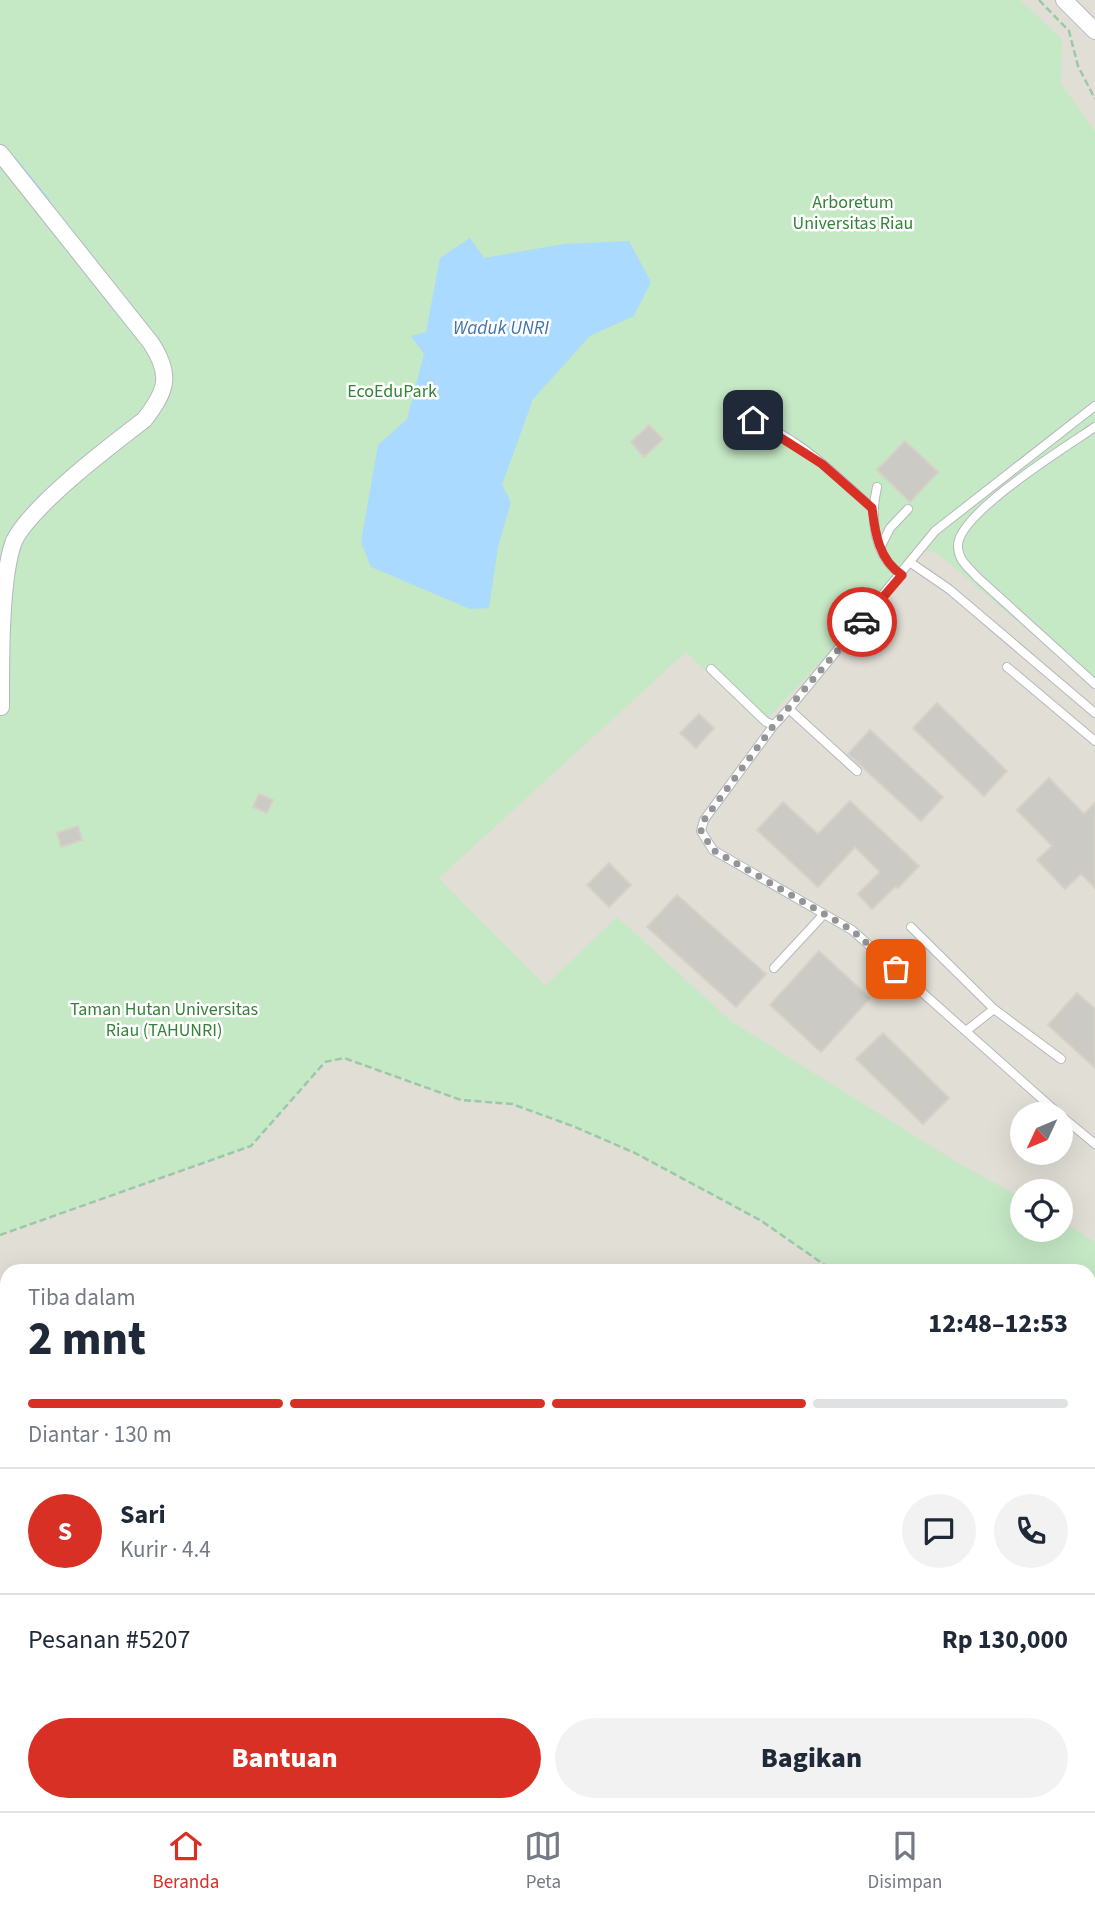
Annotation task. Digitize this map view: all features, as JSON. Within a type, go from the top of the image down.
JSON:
[{"type":"street","points":[[1063,0],[1095,31]]},
{"type":"street","points":[[0,153],[151,343],[162,359],[166,375],[157,403],[144,420],[40,508],[21,529],[12,544],[3,605],[1,707]]},
{"type":"lane","points":[[1045,1102],[852,930],[713,850],[701,831],[704,820],[774,725],[902,575],[935,531],[1095,406]]},
{"type":"lane","points":[[733,416],[753,420],[772,429],[822,464],[872,508]]},
{"type":"lane","points":[[1095,428],[969,519],[957,543],[960,559],[1095,684]]},
{"type":"lane","points":[[877,487],[872,508],[880,548],[892,568],[902,575]]},
{"type":"lane","points":[[880,548],[890,528],[908,509]]},
{"type":"lane","points":[[911,563],[949,589],[1095,713]]},
{"type":"lane","points":[[1007,667],[1095,741]]},
{"type":"lane","points":[[711,669],[759,717],[774,725]]},
{"type":"lane","points":[[789,709],[858,771]]},
{"type":"lane","points":[[774,968],[824,914]]},
{"type":"lane","points":[[911,927],[994,1009],[1061,1059]]},
{"type":"lane","points":[[966,1031],[994,1009]]},
{"type":"lane","points":[[1073,1126],[1095,1144]]},
{"type":"path","points":[[1039,0],[1069,32],[1083,79],[1095,99]]},
{"type":"path","points":[[0,1235],[251,1146],[325,1062],[344,1058],[461,1100],[512,1104],[587,1132],[635,1153],[760,1220],[823,1264]]},
{"type":"shaded area","name":"EcoEduPark","points":[[0,0],[1095,0],[1095,1264],[0,1264]]},
{"type":"green space","name":"EcoEduPark","points":[[0,0],[1020,0],[1062,39],[1061,84],[1095,131],[1095,688],[937,553],[925,551],[761,725],[686,652],[439,878],[545,986],[617,917],[732,1022],[958,1163],[1010,1191],[1010,1242],[1073,1242],[1073,1228],[1095,1242],[1095,1264],[823,1264],[760,1220],[635,1153],[575,1127],[512,1104],[461,1100],[344,1058],[325,1062],[251,1146],[0,1235]]},
{"type":"water","name":"Waduk UNRI","points":[[470,238],[484,258],[564,244],[629,241],[651,282],[634,316],[590,336],[533,399],[502,485],[511,502],[498,547],[489,608],[470,609],[371,567],[361,542],[378,445],[407,419],[424,354],[411,336],[426,332],[440,258]]},
{"type":"building","points":[[649,425],[663,439],[644,457],[631,442]]},
{"type":"building","points":[[905,441],[938,472],[910,502],[877,470]]},
{"type":"building","points":[[937,703],[1007,771],[984,796],[913,728]]},
{"type":"building","points":[[699,714],[714,728],[696,748],[680,733]]},
{"type":"building","points":[[870,730],[943,797],[921,821],[848,754]]},
{"type":"building","points":[[1049,778],[1084,814],[1095,803],[1095,888],[1081,874],[1065,889],[1037,860],[1052,846],[1017,810]]},
{"type":"building","points":[[259,794],[273,800],[267,813],[253,807]]},
{"type":"building","points":[[850,801],[919,866],[872,909],[858,894],[880,872],[855,847],[818,887],[757,830],[783,802],[818,834]]},
{"type":"building","points":[[78,826],[82,840],[61,847],[57,833]]},
{"type":"building","points":[[609,863],[631,885],[609,907],[587,885]]},
{"type":"building","points":[[677,895],[766,974],[736,1007],[647,927]]},
{"type":"building","points":[[819,951],[870,998],[821,1052],[770,1005]]},
{"type":"building","points":[[1077,993],[1095,1009],[1095,1068],[1048,1025]]},
{"type":"building","points":[[883,1033],[949,1098],[923,1124],[856,1059]]},
{"type":"waterway","points":[[14,159],[48,201]]},
{"type":"way so far","points":[[862,622],[774,725],[704,820],[701,831],[713,850],[836,919],[896,969]]},
{"type":"route","points":[[753,420],[772,429],[822,464],[872,508],[875,532],[884,557],[892,568],[902,575],[862,622]]},
{"type":"park label","name":"Arboretum Universitas Riau","points":[[853,212]]},
{"type":"park label","name":"Taman Hutan Universitas Riau (TAHUNRI)","points":[[164,1019]]}]
